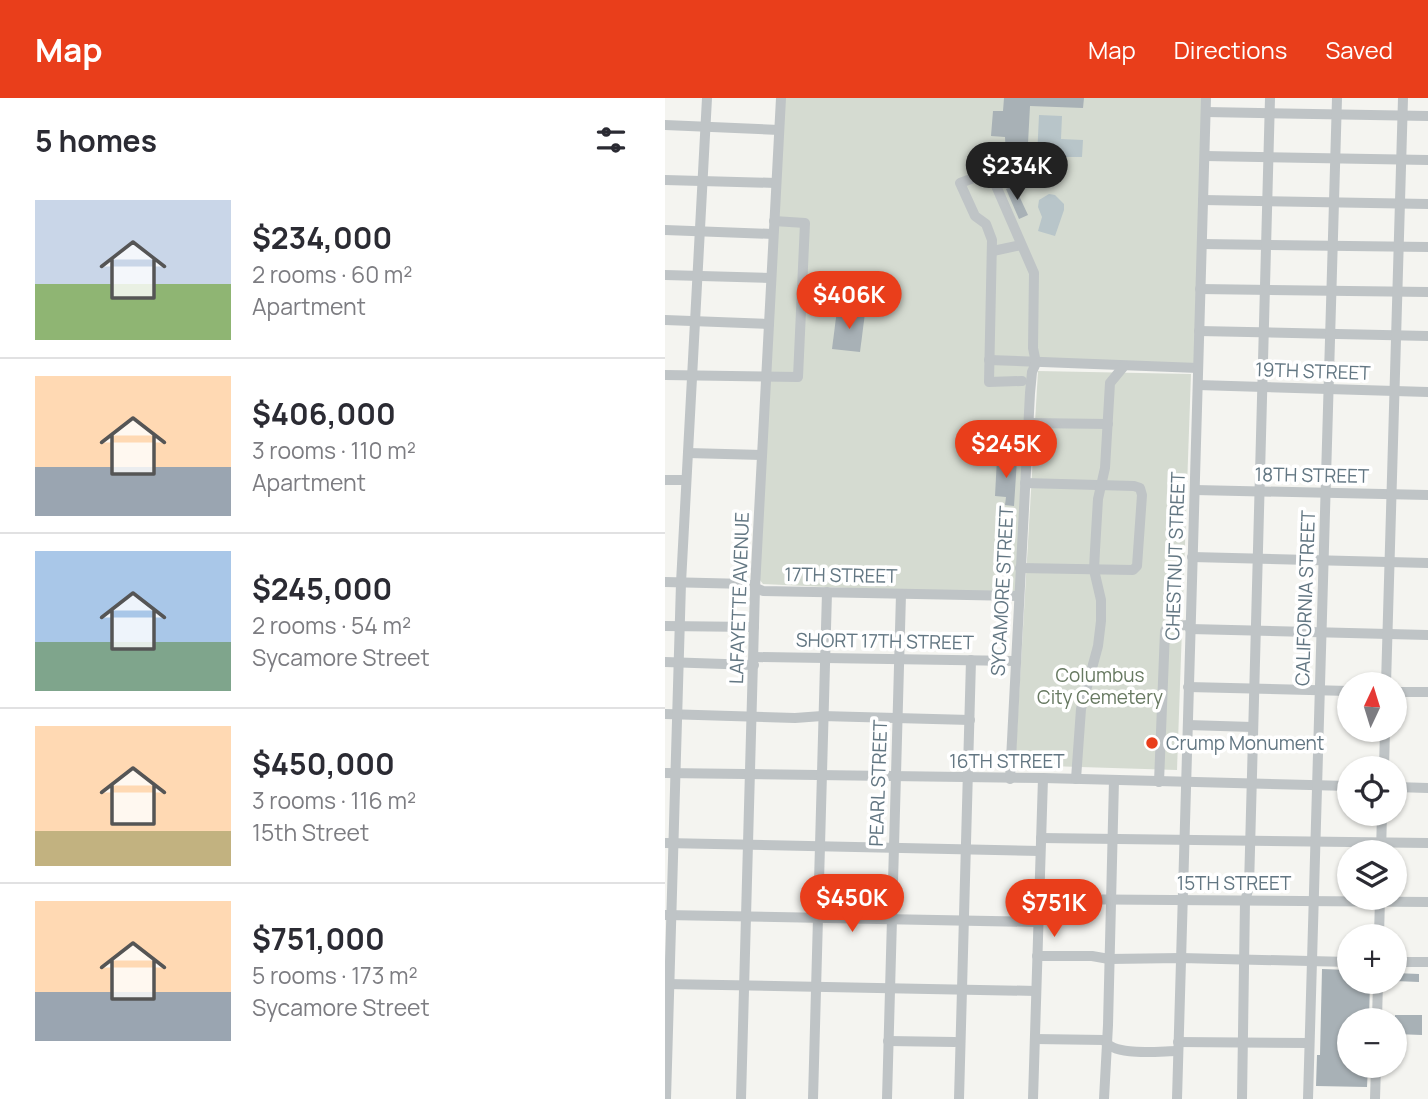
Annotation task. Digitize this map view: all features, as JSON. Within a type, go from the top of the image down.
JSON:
[{"type":"street","points":[[666,1099],[671,714],[678,663],[707,98]]},
{"type":"street","name":"LAFAYETTE AVENUE","points":[[741,1099],[755,588],[781,98]]},
{"type":"street","name":"CHESTNUT STREET","points":[[1177,1099],[1206,98]]},
{"type":"street","points":[[1242,1099],[1243,960],[1245,901],[1249,887],[1270,98]]},
{"type":"street","name":"CALIFORNIA STREET","points":[[1308,1099],[1337,98]]},
{"type":"street","points":[[1387,672],[1403,98]]},
{"type":"street","points":[[1206,112],[1428,116]]},
{"type":"street","points":[[665,125],[779,130]]},
{"type":"street","points":[[1205,156],[1428,160]]},
{"type":"street","name":"SYCAMORE STREET","points":[[993,251],[986,224],[975,216],[960,183],[990,172],[1034,273],[1033,357],[1036,363],[1032,372],[1028,423],[1010,779]]},
{"type":"street","points":[[665,180],[776,183]]},
{"type":"street","points":[[1203,200],[1428,204]]},
{"type":"street","points":[[665,375],[798,377],[805,223],[774,221]]},
{"type":"street","points":[[665,230],[773,234]]},
{"type":"street","points":[[1202,244],[1428,247]]},
{"type":"street","points":[[1021,245],[993,251],[989,382],[1022,381]]},
{"type":"street","points":[[665,275],[771,278]]},
{"type":"street","points":[[1200,289],[1428,292]]},
{"type":"street","points":[[665,320],[769,324]]},
{"type":"street","points":[[1199,331],[1428,337]]},
{"type":"street","points":[[989,360],[1198,368]]},
{"type":"street","points":[[1076,779],[1081,709],[1098,646],[1101,621],[1101,600],[1094,570],[1110,383],[1100,365]]},
{"type":"street","points":[[1110,383],[1124,366]]},
{"type":"street","name":"19TH STREET","points":[[1198,386],[1428,392]]},
{"type":"street","points":[[1028,423],[1108,424]]},
{"type":"street","points":[[688,453],[762,455]]},
{"type":"street","points":[[665,480],[687,480]]},
{"type":"street","points":[[1020,568],[1133,570],[1137,566],[1142,495],[1140,488],[1134,486],[1025,483]]},
{"type":"street","name":"18TH STREET","points":[[1195,489],[1428,495]]},
{"type":"street","points":[[1192,557],[1428,563]]},
{"type":"street","name":"17TH STREET","points":[[665,582],[747,584],[763,592],[1019,596]]},
{"type":"street","points":[[813,1099],[827,593]]},
{"type":"street","name":"PEARL STREET","points":[[887,1099],[901,594]]},
{"type":"street","points":[[665,626],[754,627]]},
{"type":"street","points":[[1159,782],[1165,631],[1168,626],[1428,635]]},
{"type":"street","name":"SHORT 17TH STREET","points":[[665,662],[824,658],[1015,661]]},
{"type":"street","points":[[959,1099],[971,660]]},
{"type":"street","points":[[1188,687],[1337,691]]},
{"type":"street","points":[[1407,692],[1428,692]]},
{"type":"street","points":[[1084,697],[1162,699]]},
{"type":"street","points":[[671,714],[970,720]]},
{"type":"street","points":[[1188,725],[1252,727]]},
{"type":"street","name":"16TH STREET","points":[[670,774],[1043,778],[1337,786]]},
{"type":"street","points":[[1033,1099],[1043,778]]},
{"type":"street","points":[[1104,1099],[1114,780]]},
{"type":"street","points":[[1407,788],[1428,788]]},
{"type":"street","points":[[1041,838],[1337,844]]},
{"type":"street","points":[[669,843],[1040,851]]},
{"type":"street","points":[[1407,845],[1428,843]]},
{"type":"street","name":"15TH STREET","points":[[1039,899],[1337,901]]},
{"type":"street","name":"15TH STREET","points":[[1407,901],[1428,902]]},
{"type":"street","points":[[668,915],[1038,922]]},
{"type":"street","points":[[1037,956],[1337,962]]},
{"type":"street","points":[[1407,962],[1428,962]]},
{"type":"street","points":[[667,984],[1036,991]]},
{"type":"street","points":[[1035,1039],[1104,1040],[1107,1045],[1125,1051],[1309,1043]]},
{"type":"street","points":[[888,1041],[955,1042]]},
{"type":"street","points":[[1375,1099],[1376,1078]]},
{"type":"green space","points":[[781,98],[1206,98],[1198,368],[1036,363],[1019,596],[763,584],[756,575]]},
{"type":"green space","name":"Columbus City Cemetery","points":[[1038,371],[1191,374],[1177,770],[1015,765]]},
{"type":"shaded area","points":[[1039,115],[1062,116],[1061,139],[1083,140],[1082,157],[1061,157],[1060,180],[1036,179]]},
{"type":"shaded area","points":[[1049,194],[1055,195],[1064,204],[1055,236],[1038,231],[1042,217],[1038,207],[1039,200]]},
{"type":"building","points":[[1004,98],[1084,98],[1083,108],[1030,106],[1027,162],[1006,156],[1005,137],[991,136],[993,111],[1003,111]]},
{"type":"building","points":[[1014,185],[1028,215],[1019,219],[1006,189]]},
{"type":"building","points":[[837,310],[865,313],[860,352],[832,349]]},
{"type":"building","points":[[997,458],[1017,459],[1014,506],[1005,505],[1006,497],[995,496]]},
{"type":"building","points":[[1322,969],[1337,970],[1337,994],[1370,994],[1369,1008],[1337,1008],[1337,1078],[1367,1078],[1367,1087],[1316,1086],[1317,1055],[1320,1055]]},
{"type":"building","points":[[1407,974],[1419,974],[1419,982],[1407,982]]},
{"type":"building","points":[[1407,1015],[1422,1015],[1422,1035],[1407,1034]]},
{"type":"place","name":"Crump Monument","points":[[1152,743]]}]
